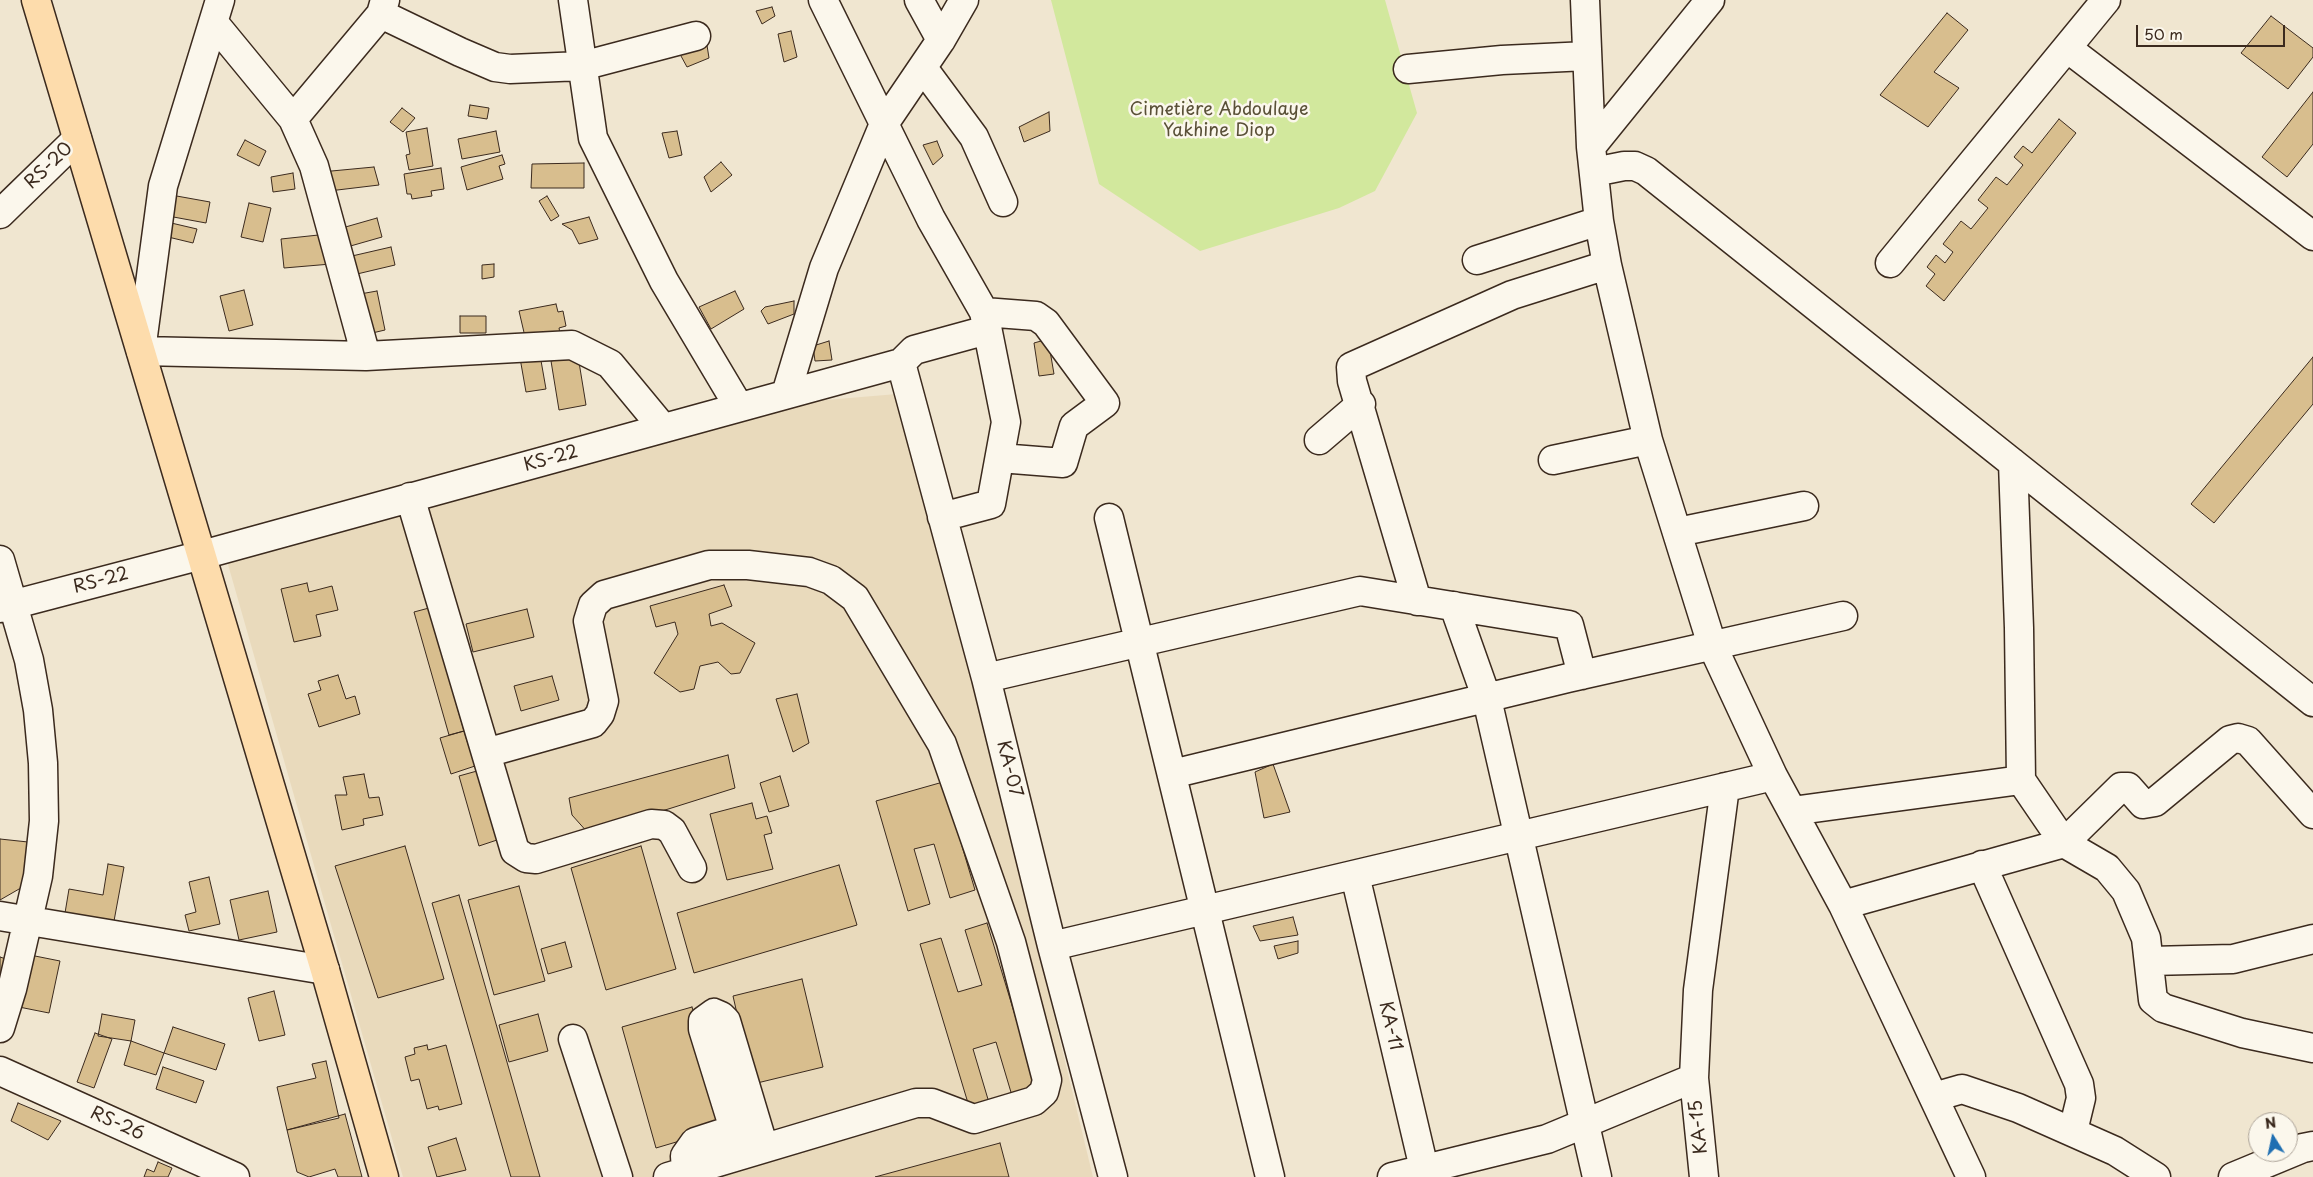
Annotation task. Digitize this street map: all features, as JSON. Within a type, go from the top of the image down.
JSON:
[{"type":"main road","points":[[36,0],[325,970],[384,1177]]},
{"type":"street","points":[[573,0],[592,138],[664,281],[739,407]]},
{"type":"street","points":[[823,0],[931,219],[985,321],[1006,422],[991,504],[942,517]]},
{"type":"street","points":[[919,0],[941,40]]},
{"type":"street","points":[[786,394],[824,268],[884,124],[923,68],[964,0]]},
{"type":"street","points":[[1585,0],[1592,160],[1599,221],[1648,440],[1712,645],[1773,776],[1844,904],[1971,1177]]},
{"type":"street","points":[[1592,160],[1710,0]]},
{"type":"street","points":[[1890,262],[2106,0]]},
{"type":"street","points":[[293,120],[383,7],[495,67],[510,69],[582,66],[696,36]]},
{"type":"street","points":[[217,12],[293,120],[314,166],[366,356]]},
{"type":"street","points":[[217,12],[163,186],[141,351],[366,356],[572,345],[610,364],[663,428]]},
{"type":"street","points":[[2066,48],[2313,236]]},
{"type":"street","points":[[1408,69],[1502,60],[1587,56]]},
{"type":"street","points":[[923,68],[974,137],[1003,202]]},
{"type":"street","name":"RS-20","points":[[0,214],[77,139]]},
{"type":"street","points":[[1592,160],[1624,166],[1635,166],[1646,171],[2313,702]]},
{"type":"street","points":[[1477,260],[1599,221]]},
{"type":"street","points":[[1417,601],[1361,404],[1352,381],[1351,366],[1512,295],[1608,265]]},
{"type":"street","points":[[901,363],[914,350],[985,321],[1036,316],[1046,323],[1105,403],[1074,426],[1063,464],[1000,458]]},
{"type":"street","name":"KS-22","points":[[202,555],[901,363]]},
{"type":"street","name":"KA-07","points":[[901,363],[986,678],[1052,946],[1113,1177]]},
{"type":"street","points":[[1319,440],[1361,404]]},
{"type":"street","points":[[1553,460],[1648,440]]},
{"type":"street","points":[[2013,463],[2019,628],[2021,780],[2064,843],[2107,868],[2126,891],[2139,916],[2150,961],[2153,1000],[2163,1008],[2242,1032],[2313,1048]]},
{"type":"street","points":[[410,497],[515,851],[526,858],[536,859],[651,824],[664,825],[672,831],[692,868]]},
{"type":"street","points":[[1678,532],[1804,506]]},
{"type":"street","points":[[1109,518],[1270,1177]]},
{"type":"street","name":"RS-22","points":[[6,606],[202,555]]},
{"type":"street","points":[[0,560],[6,606],[29,660],[38,710],[43,763],[44,821],[38,876],[12,989],[0,1028]]},
{"type":"street","points":[[486,753],[593,723],[600,714],[604,701],[588,620],[593,605],[604,595],[709,565],[748,565],[809,572],[831,580],[855,598],[942,744],[1011,942],[1048,1080],[1044,1092],[1034,1101],[974,1119],[932,1103],[916,1103],[747,1144],[677,1174]]},
{"type":"street","points":[[986,678],[1360,591],[1569,625],[1582,675]]},
{"type":"street","points":[[1454,606],[1487,699],[1597,1177]]},
{"type":"street","points":[[1172,774],[1582,675],[1843,616]]},
{"type":"street","points":[[1844,904],[2064,843],[2121,787],[2128,787],[2143,804],[2155,802],[2230,740],[2238,738],[2248,741],[2313,814]]},
{"type":"street","points":[[1052,946],[1773,776]]},
{"type":"street","points":[[1792,811],[2021,780]]},
{"type":"street","name":"KA-15","points":[[1704,1177],[1694,1078],[1698,990],[1725,787]]},
{"type":"street","points":[[1982,865],[2079,1084],[2081,1098],[2073,1131]]},
{"type":"street","name":"KA-11","points":[[1354,875],[1425,1173]]},
{"type":"street","points":[[0,916],[325,970]]},
{"type":"street","points":[[2150,961],[2233,959],[2313,939]]},
{"type":"street","points":[[574,1038],[618,1177]]},
{"type":"street","name":"RS-26","points":[[0,1071],[235,1177]]},
{"type":"street","points":[[1392,1177],[1425,1173],[1548,1139],[1694,1078]]},
{"type":"street","points":[[1934,1097],[1962,1089],[2018,1108],[2115,1151],[2156,1177]]},
{"type":"street","points":[[2233,1177],[2303,1148],[2313,1146]]},
{"type":"shaded area","points":[[897,394],[907,409],[1093,1177],[403,1177],[227,561],[802,402]]},
{"type":"green space","name":"Cimetière Abdoulaye Yakhine Diop","points":[[1051,0],[1385,0],[1417,113],[1375,191],[1339,208],[1200,251],[1099,184]]},
{"type":"building","points":[[772,7],[775,16],[762,24],[756,11]]},
{"type":"building","points":[[1947,13],[1968,30],[1934,72],[1959,88],[1928,127],[1880,95]]},
{"type":"building","points":[[2271,16],[2313,48],[2313,57],[2288,89],[2241,53]]},
{"type":"building","points":[[791,31],[797,57],[784,62],[778,34]]},
{"type":"building","points":[[706,39],[709,58],[687,67],[675,45]]},
{"type":"building","points":[[2313,92],[2313,144],[2287,177],[2262,157]]},
{"type":"building","points":[[470,105],[489,108],[487,119],[468,116]]},
{"type":"building","points":[[402,108],[415,118],[403,132],[390,122]]},
{"type":"building","points":[[1049,112],[1050,131],[1024,142],[1019,127]]},
{"type":"building","points":[[2059,119],[2076,133],[1944,301],[1926,286],[1935,274],[1927,267],[1936,255],[1945,263],[1953,252],[1943,244],[1961,221],[1971,229],[1988,208],[1978,200],[1996,177],[2007,185],[2023,165],[2014,157],[2023,146],[2032,153]]},
{"type":"building","points":[[427,128],[433,166],[409,170],[406,155],[410,154],[406,132]]},
{"type":"building","points":[[496,131],[500,152],[462,159],[458,139]]},
{"type":"building","points":[[677,131],[682,155],[669,158],[662,133]]},
{"type":"building","points":[[245,140],[266,151],[259,166],[237,155]]},
{"type":"building","points":[[937,141],[943,156],[933,165],[923,145]]},
{"type":"building","points":[[502,155],[505,164],[499,166],[503,179],[467,190],[461,167]]},
{"type":"building","points":[[721,162],[732,175],[711,192],[704,177]]},
{"type":"building","points":[[584,163],[584,188],[531,188],[532,164]]},
{"type":"building","points":[[374,167],[379,185],[329,191],[321,172]]},
{"type":"building","points":[[441,168],[444,189],[431,191],[432,196],[412,199],[411,194],[407,194],[404,174]]},
{"type":"building","points":[[293,173],[295,189],[273,192],[271,177]]},
{"type":"building","points":[[171,195],[210,202],[206,223],[168,216]]},
{"type":"building","points":[[547,196],[559,216],[551,221],[539,201]]},
{"type":"building","points":[[249,203],[271,208],[263,242],[241,237]]},
{"type":"building","points":[[589,217],[598,239],[579,244],[572,230],[562,224]]},
{"type":"building","points":[[377,218],[382,237],[347,247],[342,228]]},
{"type":"building","points":[[167,222],[197,229],[193,243],[164,236]]},
{"type":"building","points":[[328,234],[331,264],[284,268],[281,239]]},
{"type":"building","points":[[391,247],[395,265],[357,274],[352,256]]},
{"type":"building","points":[[494,264],[494,277],[482,279],[482,265]]},
{"type":"building","points":[[244,290],[253,325],[229,331],[220,296]]},
{"type":"building","points":[[377,291],[385,330],[368,334],[360,294]]},
{"type":"building","points":[[735,291],[744,309],[711,329],[699,307]]},
{"type":"building","points":[[794,301],[794,314],[768,324],[761,311],[765,307]]},
{"type":"building","points":[[556,304],[558,312],[563,311],[566,326],[559,328],[560,333],[526,341],[519,311]]},
{"type":"building","points":[[460,316],[486,316],[486,333],[460,333]]},
{"type":"building","points":[[1048,339],[1054,374],[1039,376],[1034,343]]},
{"type":"building","points":[[829,341],[832,360],[815,361],[813,346]]},
{"type":"building","points":[[540,355],[546,389],[526,392],[520,358]]},
{"type":"building","points":[[578,356],[586,405],[559,410],[551,361]]},
{"type":"building","points":[[2313,357],[2313,404],[2214,523],[2191,504]]},
{"type":"building","points":[[307,583],[309,592],[332,586],[338,610],[316,615],[321,636],[294,642],[281,589]]},
{"type":"building","points":[[724,585],[732,606],[709,614],[711,626],[722,623],[755,643],[740,673],[731,674],[718,662],[700,666],[694,689],[680,692],[654,673],[678,634],[675,622],[656,627],[650,606]]},
{"type":"building","points":[[429,608],[464,731],[449,735],[414,612]]},
{"type":"building","points":[[527,609],[534,637],[473,652],[466,624]]},
{"type":"building","points":[[338,675],[346,699],[355,696],[360,714],[319,727],[308,694],[321,690],[318,681]]},
{"type":"building","points":[[552,676],[559,700],[521,711],[514,686]]},
{"type":"building","points":[[797,694],[809,743],[793,752],[776,699]]},
{"type":"building","points":[[464,731],[475,766],[451,774],[440,738]]},
{"type":"building","points":[[728,755],[735,788],[589,834],[572,815],[569,798]]},
{"type":"building","points":[[1273,764],[1290,812],[1264,818],[1255,772]]},
{"type":"building","points":[[477,771],[497,840],[479,846],[459,776]]},
{"type":"building","points":[[364,774],[369,798],[379,797],[383,815],[363,819],[364,825],[342,830],[335,795],[347,795],[343,777]]},
{"type":"building","points":[[780,776],[789,806],[769,812],[760,783]]},
{"type":"building","points":[[943,782],[975,890],[950,898],[934,844],[914,849],[930,904],[908,911],[876,801]]},
{"type":"building","points":[[752,803],[756,819],[767,816],[772,833],[764,835],[773,869],[727,880],[710,814]]},
{"type":"building","points":[[0,839],[28,842],[26,885],[0,900]]},
{"type":"building","points":[[405,846],[444,979],[378,998],[335,866]]},
{"type":"building","points":[[641,846],[676,969],[606,990],[571,868]]},
{"type":"building","points":[[108,864],[124,867],[114,921],[65,913],[69,889],[103,895]]},
{"type":"building","points":[[839,865],[857,925],[694,973],[677,913]]},
{"type":"building","points":[[209,877],[220,924],[189,931],[185,915],[196,912],[189,882]]},
{"type":"building","points":[[519,886],[545,981],[494,995],[468,900]]},
{"type":"building","points":[[268,891],[277,932],[239,940],[230,900]]},
{"type":"building","points":[[459,895],[540,1177],[511,1177],[432,903]]},
{"type":"building","points":[[1293,917],[1298,935],[1260,941],[1253,926]]},
{"type":"building","points":[[987,923],[1038,1091],[1013,1099],[996,1042],[973,1049],[990,1106],[971,1113],[920,944],[941,938],[958,992],[982,985],[965,930]]},
{"type":"building","points":[[1298,941],[1298,953],[1278,959],[1274,946]]},
{"type":"building","points":[[565,942],[572,967],[548,974],[541,949]]},
{"type":"building","points":[[30,955],[60,961],[49,1013],[19,1007]]},
{"type":"building","points":[[0,957],[6,959],[0,977]]},
{"type":"building","points":[[802,979],[823,1067],[753,1084],[733,996]]},
{"type":"building","points":[[274,991],[285,1035],[259,1041],[248,998]]},
{"type":"building","points":[[692,1007],[727,1127],[656,1148],[622,1027]]},
{"type":"building","points":[[102,1014],[135,1020],[131,1041],[98,1036]]},
{"type":"building","points":[[538,1014],[548,1051],[509,1062],[499,1025]]},
{"type":"building","points":[[173,1027],[225,1044],[216,1070],[164,1053]]},
{"type":"building","points":[[95,1033],[112,1039],[94,1088],[77,1082]]},
{"type":"building","points":[[131,1041],[164,1053],[156,1075],[124,1065]]},
{"type":"building","points":[[427,1045],[428,1050],[446,1045],[462,1104],[439,1110],[438,1106],[427,1109],[419,1079],[411,1081],[405,1057],[415,1054],[414,1048]]},
{"type":"building","points":[[326,1061],[339,1118],[287,1130],[277,1087],[316,1078],[312,1064]]},
{"type":"building","points":[[163,1067],[204,1081],[196,1103],[156,1089]]},
{"type":"building","points":[[18,1103],[61,1121],[48,1140],[11,1121]]},
{"type":"building","points":[[345,1114],[362,1177],[338,1177],[335,1169],[309,1177],[297,1172],[287,1130]]},
{"type":"building","points":[[456,1138],[466,1170],[437,1177],[428,1147]]},
{"type":"building","points":[[1000,1143],[1009,1177],[875,1177]]},
{"type":"building","points":[[158,1162],[172,1168],[168,1177],[144,1177],[147,1169],[154,1172]]}]
